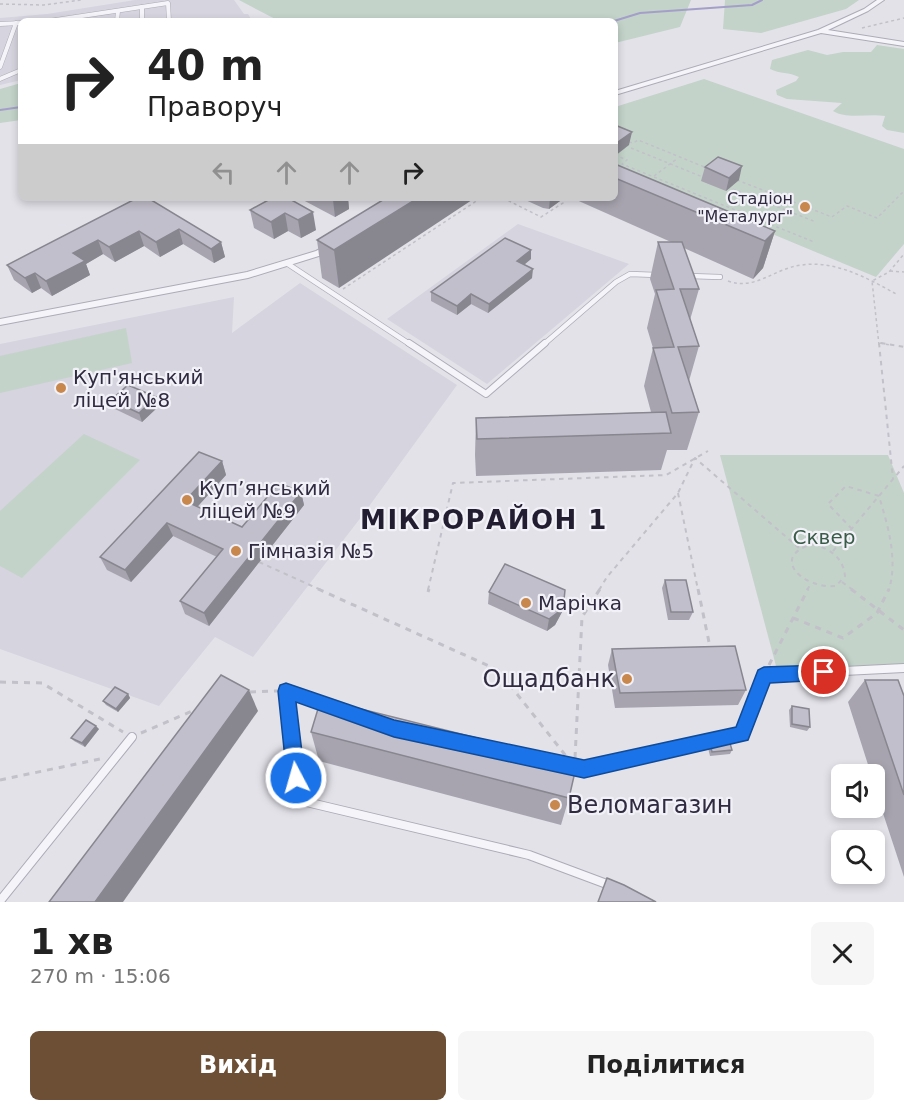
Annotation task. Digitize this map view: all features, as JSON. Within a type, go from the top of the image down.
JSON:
[{"type":"street","points":[[618,92],[820,31],[866,10],[881,0]]},
{"type":"street","points":[[820,31],[904,44]]},
{"type":"street","points":[[0,322],[248,275],[319,253],[338,242]]},
{"type":"lane","points":[[76,18],[168,3],[169,18]]},
{"type":"lane","points":[[142,7],[142,18]]},
{"type":"lane","points":[[117,18],[118,11]]},
{"type":"lane","points":[[92,18],[93,14]]},
{"type":"lane","points":[[0,24],[18,23]]},
{"type":"lane","points":[[0,68],[18,25]]},
{"type":"lane","points":[[0,79],[18,71]]},
{"type":"lane","points":[[288,264],[486,394],[616,282],[630,274],[666,276]]},
{"type":"lane","points":[[677,276],[720,277]]},
{"type":"lane","points":[[564,765],[584,769],[742,734],[764,675],[904,669]]},
{"type":"lane","points":[[340,710],[286,691],[298,800],[529,855],[621,890]]},
{"type":"lane","points":[[0,901],[132,738]]},
{"type":"path","points":[[0,4],[44,5],[81,0]]},
{"type":"path","points":[[858,28],[904,18]]},
{"type":"path","points":[[634,155],[628,141],[633,143],[638,140],[715,171]]},
{"type":"path","points":[[631,148],[707,179]]},
{"type":"path","points":[[618,156],[627,160],[622,164],[814,242]]},
{"type":"path","points":[[653,177],[680,156]]},
{"type":"path","points":[[736,179],[832,217],[847,206],[877,218],[904,190]]},
{"type":"path","points":[[726,187],[816,222]]},
{"type":"path","points":[[767,202],[776,194]]},
{"type":"path","points":[[335,295],[476,201]]},
{"type":"path","points":[[509,201],[541,217],[563,201]]},
{"type":"path","points":[[873,281],[890,271],[904,254]]},
{"type":"path","points":[[720,277],[740,286],[754,285],[776,271],[811,264],[848,270],[898,295]]},
{"type":"path","points":[[890,271],[904,272]]},
{"type":"path","points":[[873,281],[893,479]]},
{"type":"path","points":[[879,343],[904,347]]},
{"type":"path","points":[[428,592],[453,483],[666,475],[708,451]]},
{"type":"path","points":[[575,767],[582,617],[607,577],[678,493],[695,458]]},
{"type":"path","points":[[695,458],[799,548]]},
{"type":"path","points":[[832,552],[904,466]]},
{"type":"path","points":[[852,529],[828,504],[846,486],[879,496]]},
{"type":"path","points":[[678,493],[710,647]]},
{"type":"path","points":[[794,618],[843,638],[879,611],[894,575],[893,552],[879,496]]},
{"type":"path","points":[[813,544],[832,552],[843,562],[845,569],[842,582],[828,588],[810,585],[796,573],[792,566],[792,559],[799,548],[813,544]]},
{"type":"path","points":[[259,562],[498,670],[575,767]]},
{"type":"path","points":[[842,582],[904,630]]},
{"type":"path","points":[[764,675],[810,585]]},
{"type":"path","points":[[0,682],[42,683],[132,738],[202,706]]},
{"type":"path","points":[[242,693],[286,691]]},
{"type":"path","points":[[0,780],[117,756]]},
{"type":"shaded area","points":[[135,0],[234,0],[244,14],[248,14],[250,18],[18,18],[18,81],[0,85],[0,18],[47,14]]},
{"type":"shaded area","points":[[518,224],[629,264],[487,384],[387,319]]},
{"type":"shaded area","name":"Куп’янський ліцей №9","points":[[300,283],[457,385],[362,516],[253,657],[215,637],[159,706],[0,649],[0,344],[234,297],[232,333]]},
{"type":"green space","points":[[239,0],[691,0],[680,27],[618,42],[618,18],[273,18]]},
{"type":"green space","points":[[725,0],[859,0],[846,9],[761,33],[723,29]]},
{"type":"green space","points":[[877,45],[904,49],[904,133],[887,130],[882,126],[885,116],[852,116],[833,111],[842,103],[787,99],[777,95],[776,90],[796,81],[799,77],[770,69],[772,60],[808,50],[827,55],[843,52],[871,52]]},
{"type":"green space","name":"Стадіон \"Металург\"","points":[[704,79],[904,149],[904,244],[876,277],[618,170],[618,106]]},
{"type":"green space","points":[[18,84],[18,120],[0,123],[0,89]]},
{"type":"green space","points":[[126,328],[132,363],[0,393],[0,356]]},
{"type":"green space","points":[[84,434],[140,460],[22,578],[0,566],[0,511]]},
{"type":"green space","name":"Сквер","points":[[720,455],[888,455],[904,493],[904,666],[776,666]]},
{"type":"building","points":[[618,126],[632,132],[618,142]]},
{"type":"building","points":[[718,157],[742,166],[729,178],[705,167]]},
{"type":"building","points":[[618,165],[775,231],[765,241],[618,179]]},
{"type":"building","points":[[131,201],[153,201],[221,242],[211,249],[179,229],[156,242],[139,231],[109,247],[98,240],[73,253],[85,261],[46,281],[35,273],[25,278],[7,265]]},
{"type":"building","points":[[266,201],[293,201],[313,212],[298,220],[285,213],[271,222],[250,210]]},
{"type":"building","points":[[381,201],[413,201],[334,250],[317,240]]},
{"type":"building","points":[[505,238],[531,250],[517,261],[533,269],[489,304],[471,294],[457,306],[431,292]]},
{"type":"building","points":[[658,242],[682,242],[699,289],[680,289],[699,346],[678,347],[699,412],[672,413],[653,348],[674,347],[656,290],[674,289]]},
{"type":"building","points":[[128,385],[156,397],[139,413],[111,400]]},
{"type":"building","points":[[666,412],[671,433],[477,439],[476,418]]},
{"type":"building","points":[[199,452],[222,461],[185,501],[242,527],[279,483],[301,492],[204,613],[180,601],[223,549],[167,523],[125,570],[100,557]]},
{"type":"building","points":[[505,564],[565,590],[564,600],[557,613],[549,619],[489,592]]},
{"type":"building","points":[[665,580],[686,580],[693,612],[671,612]]},
{"type":"building","points":[[735,646],[746,690],[620,693],[612,649]]},
{"type":"building","points":[[221,675],[249,690],[95,902],[49,902]]},
{"type":"building","points":[[865,680],[898,680],[904,696],[904,795]]},
{"type":"building","points":[[115,687],[128,694],[116,709],[103,701]]},
{"type":"building","points":[[321,699],[577,763],[569,798],[311,732]]},
{"type":"building","points":[[792,706],[809,709],[810,727],[792,724]]},
{"type":"building","points":[[86,720],[96,726],[82,743],[71,738]]},
{"type":"building","points":[[729,740],[732,750],[712,752],[710,744]]},
{"type":"building","points":[[607,878],[624,885],[656,902],[598,902]]},
{"type":"waterway","points":[[618,20],[640,13],[752,5],[762,0]]},
{"type":"waterway","points":[[0,110],[18,107]]},
{"type":"place","name":"Стадіон \"Металург\"","points":[[805,207]]},
{"type":"place","name":"Куп'янський ліцей №8","points":[[61,388]]},
{"type":"place","name":"Куп’янський ліцей №9","points":[[187,500]]},
{"type":"place","name":"Гімназія №5","points":[[236,551]]},
{"type":"place","name":"Марічка","points":[[526,603]]},
{"type":"place","name":"Ощадбанк","points":[[627,679]]},
{"type":"place","name":"Веломагазин","points":[[555,805]]},
{"type":"district","name":"МІКРОРАЙОН 1","points":[[484,520]]},
{"type":"route","points":[[296,778],[286,691],[394,729],[584,769],[742,734],[764,675],[824,672]]}]
